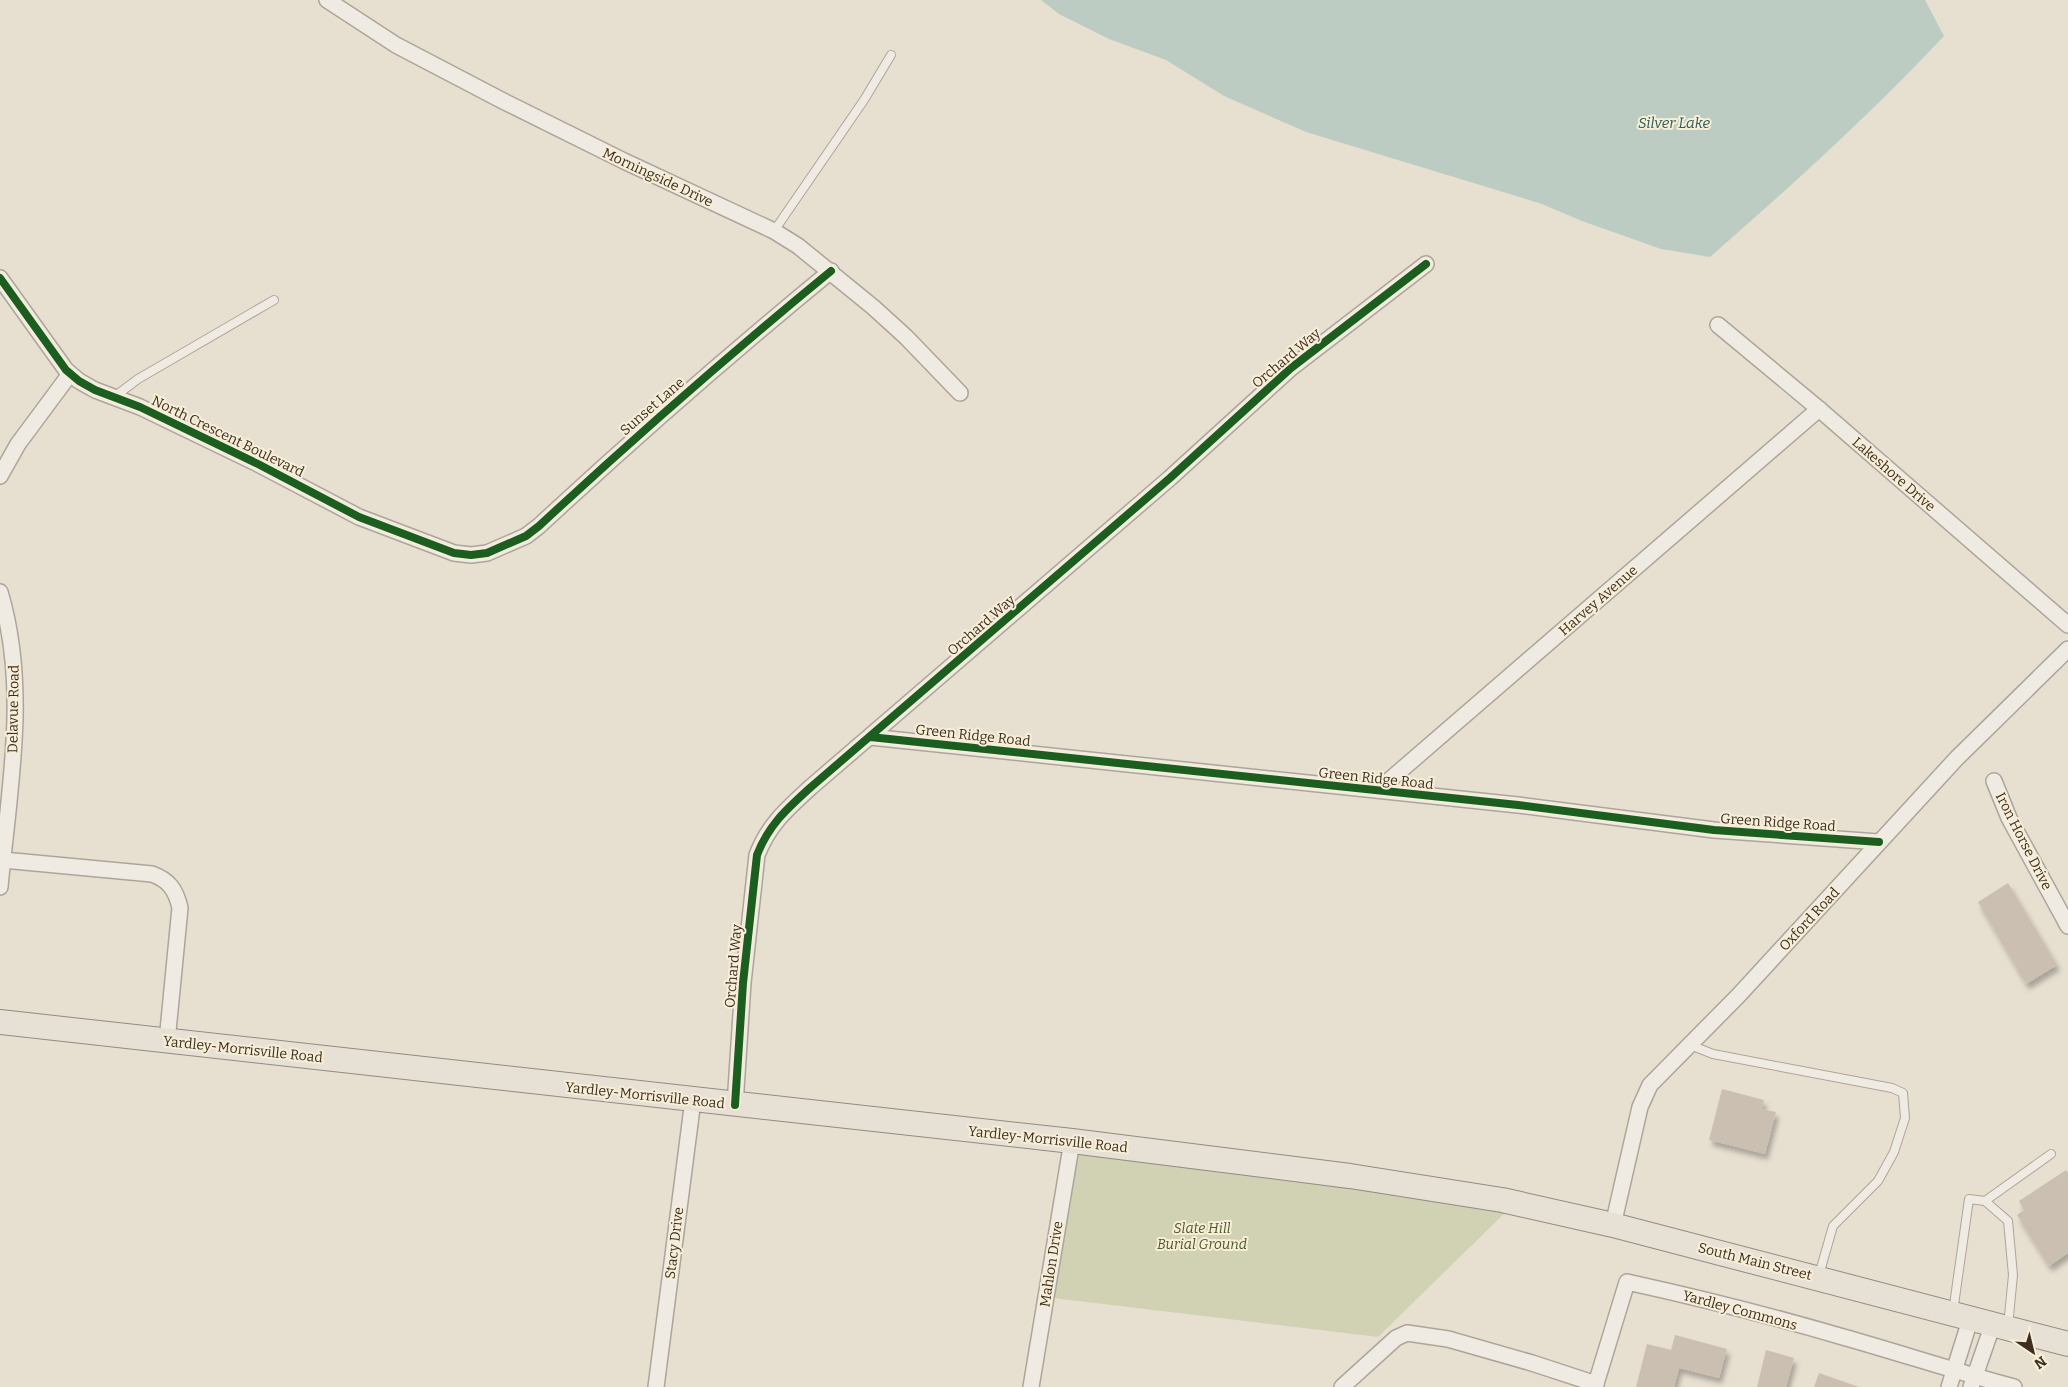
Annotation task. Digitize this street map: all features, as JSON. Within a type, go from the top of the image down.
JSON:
[{"type":"main road","name":"Yardley-Morrisville Road","points":[[0,1022],[1072,1141],[1341,1175],[1438,1190]]},
{"type":"main road","name":"South Main Street","points":[[1438,1190],[1502,1200],[1614,1225],[2068,1344]]},
{"type":"street","name":"Morningside Drive","points":[[327,0],[396,44],[505,102],[624,161],[774,231],[798,246],[831,271],[906,337],[960,393]]},
{"type":"street","name":"Orchard Way","points":[[735,1105],[743,982],[757,855],[764,838],[784,812],[1170,478],[1291,368],[1426,264]]},
{"type":"street","name":"Sunset Lane","points":[[487,553],[517,541],[539,526],[759,330],[831,271]]},
{"type":"street","name":"North Crescent Boulevard","points":[[0,278],[70,374],[78,381],[96,390],[140,406],[240,455],[359,517],[454,554],[472,555],[487,553]]},
{"type":"street","name":"Lakeshore Drive","points":[[1718,325],[1819,409],[2068,625]]},
{"type":"street","points":[[0,476],[18,444],[70,374]]},
{"type":"street","name":"Harvey Avenue","points":[[1378,790],[1819,409]]},
{"type":"street","name":"Delavue Road","points":[[0,592],[14,656],[16,690],[16,729],[0,887]]},
{"type":"street","name":"Oxford Road","points":[[1614,1225],[1640,1107],[1650,1085],[1738,996],[1957,758],[2068,649]]},
{"type":"street","name":"Green Ridge Road","points":[[870,737],[1518,805],[1714,830],[1879,842]]},
{"type":"street","name":"Iron Horse Drive","points":[[1994,781],[2009,818],[2068,926]]},
{"type":"street","points":[[2,860],[152,874],[163,878],[172,886],[178,896],[180,908],[167,1041]]},
{"type":"street","name":"Stacy Drive","points":[[656,1387],[693,1100]]},
{"type":"street","name":"Mahlon Drive","points":[[1030,1387],[1072,1141]]},
{"type":"street","name":"Yardley Commons","points":[[1342,1387],[1396,1338],[1407,1333],[1476,1347],[1532,1363],[1595,1386],[1627,1282],[1707,1300],[1844,1337],[1954,1371],[1973,1382],[2014,1387]]},
{"type":"street","points":[[1949,1387],[1954,1371],[1962,1315]]},
{"type":"street","points":[[1973,1382],[2000,1326]]},
{"type":"lane","points":[[774,231],[864,100],[891,55]]},
{"type":"lane","points":[[114,397],[138,379],[274,300]]},
{"type":"lane","points":[[1690,1045],[1713,1054],[1892,1088],[1903,1093],[1905,1118],[1894,1152],[1878,1180],[1833,1226],[1818,1277]]},
{"type":"lane","points":[[1985,1201],[2051,1154]]},
{"type":"lane","points":[[1962,1315],[1969,1199],[1985,1201],[2008,1220],[2013,1275],[2000,1326]]},
{"type":"green space","name":"Slate Hill Burial Ground","points":[[1072,1141],[1515,1203],[1378,1337],[1045,1297]]},
{"type":"water","name":"Silver Lake","points":[[1041,0],[1925,0],[1944,36],[1830,150],[1710,257],[1661,249],[1582,221],[1542,204],[1306,132],[1224,96],[1166,60],[1109,39],[1059,14]]},
{"type":"building","points":[[2008,883],[2057,965],[2026,984],[1978,902]]},
{"type":"building","points":[[1722,1089],[1764,1100],[1762,1109],[1776,1112],[1765,1154],[1709,1140]]},
{"type":"building","points":[[2066,1170],[2068,1173],[2068,1253],[2049,1266],[2017,1215],[2024,1210],[2019,1201]]},
{"type":"building","points":[[1675,1335],[1727,1349],[1719,1378],[1679,1368],[1674,1387],[1636,1387],[1647,1344],[1671,1350]]},
{"type":"building","points":[[1766,1350],[1794,1358],[1786,1387],[1757,1387]]},
{"type":"building","points":[[1819,1373],[1859,1387],[1814,1387]]},
{"type":"cycle path","points":[[735,1105],[743,983],[757,855],[773,826],[811,787],[1170,478],[1291,368],[1426,264]]},
{"type":"cycle path","points":[[0,278],[66,370],[79,381],[95,390],[140,407],[258,464],[359,517],[454,553],[471,555],[487,553],[526,536],[539,526],[683,396],[831,271]]},
{"type":"cycle path","points":[[870,737],[1518,805],[1714,830],[1879,842]]}]
